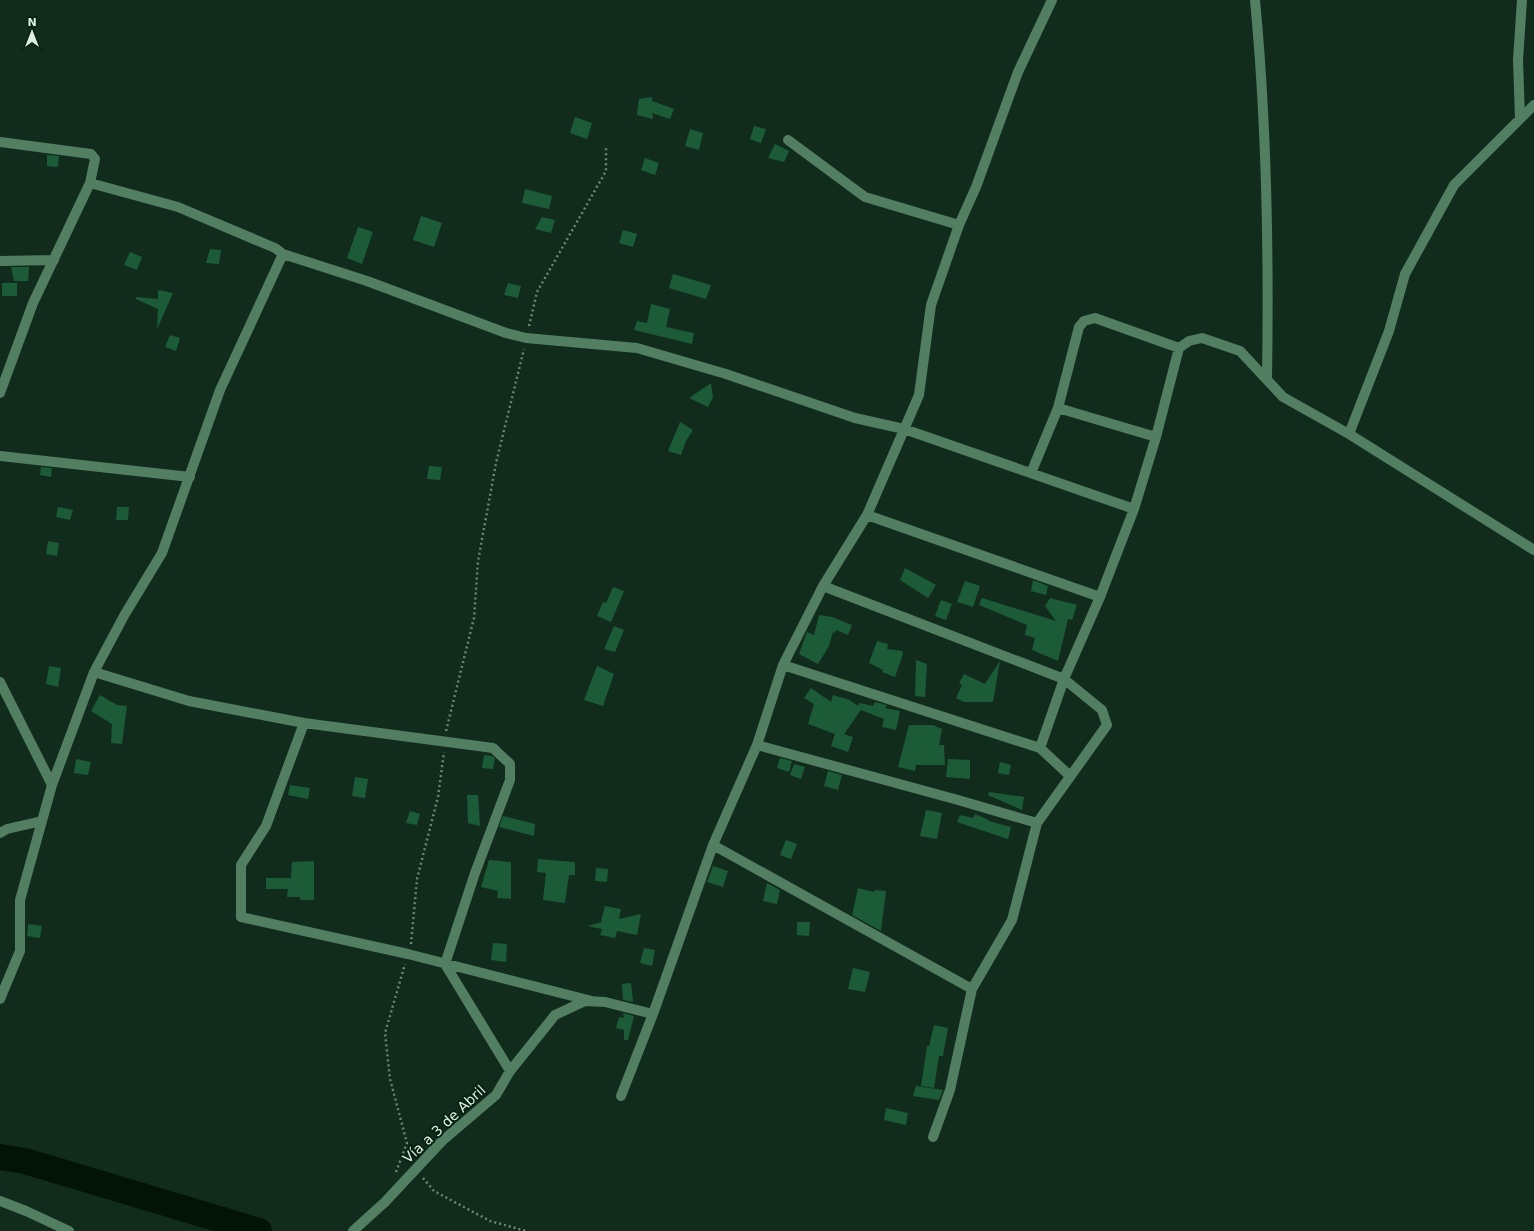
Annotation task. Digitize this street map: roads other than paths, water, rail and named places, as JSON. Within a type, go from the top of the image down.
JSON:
[{"type":"street","points":[[621,1096],[653,1014],[713,845],[757,745],[783,666],[823,586],[868,515],[918,395],[931,305],[959,225],[976,187],[1018,72],[1052,0]]},
{"type":"street","points":[[1255,0],[1262,73],[1267,227],[1267,380]]},
{"type":"street","points":[[1520,119],[1518,60],[1522,0]]},
{"type":"street","points":[[1349,434],[1389,331],[1405,274],[1454,185],[1534,105]]},
{"type":"street","points":[[788,140],[865,197],[959,225]]},
{"type":"street","points":[[0,142],[91,154],[95,158],[90,183],[33,303],[0,393]]},
{"type":"street","points":[[90,183],[178,207],[275,248],[283,254],[367,281],[506,333],[526,338],[637,348],[726,374],[855,418],[904,429],[1134,509]]},
{"type":"street","points":[[0,999],[20,951],[20,900],[52,785],[94,672],[125,614],[162,553],[220,390],[283,254]]},
{"type":"street","points":[[0,261],[54,260]]},
{"type":"street","points":[[1031,473],[1058,408],[1079,327],[1084,321],[1095,318],[1179,348]]},
{"type":"street","points":[[1040,748],[1064,679],[1100,597],[1134,509],[1156,437],[1179,348],[1189,341],[1202,338],[1240,351],[1283,397],[1349,434],[1534,550]]},
{"type":"street","points":[[1058,408],[1156,437]]},
{"type":"street","points":[[0,456],[190,477]]},
{"type":"street","points":[[868,515],[1100,597]]},
{"type":"street","points":[[823,586],[1064,679],[1102,710],[1107,725],[1037,823],[1012,920],[972,989],[950,1090],[933,1137]]},
{"type":"street","points":[[783,666],[1040,748],[1070,776]]},
{"type":"street","points":[[94,672],[189,701],[304,723],[493,748],[510,764],[510,780],[475,873],[445,964],[510,1071]]},
{"type":"street","points":[[0,682],[52,785]]},
{"type":"street","points":[[304,723],[266,826],[241,865],[241,917],[408,954],[592,1001]]},
{"type":"street","points":[[757,745],[1037,823]]},
{"type":"street","points":[[0,834],[7,829],[42,821]]},
{"type":"street","points":[[713,845],[972,989]]},
{"type":"street","name":"Vía a 3 de Abril","points":[[353,1231],[385,1202],[442,1142],[496,1095],[510,1071],[555,1015],[585,1001],[605,1002],[653,1014]]},
{"type":"street","points":[[0,1201],[69,1231]]},
{"type":"waterway","points":[[0,1157],[25,1161],[259,1231]]}]
